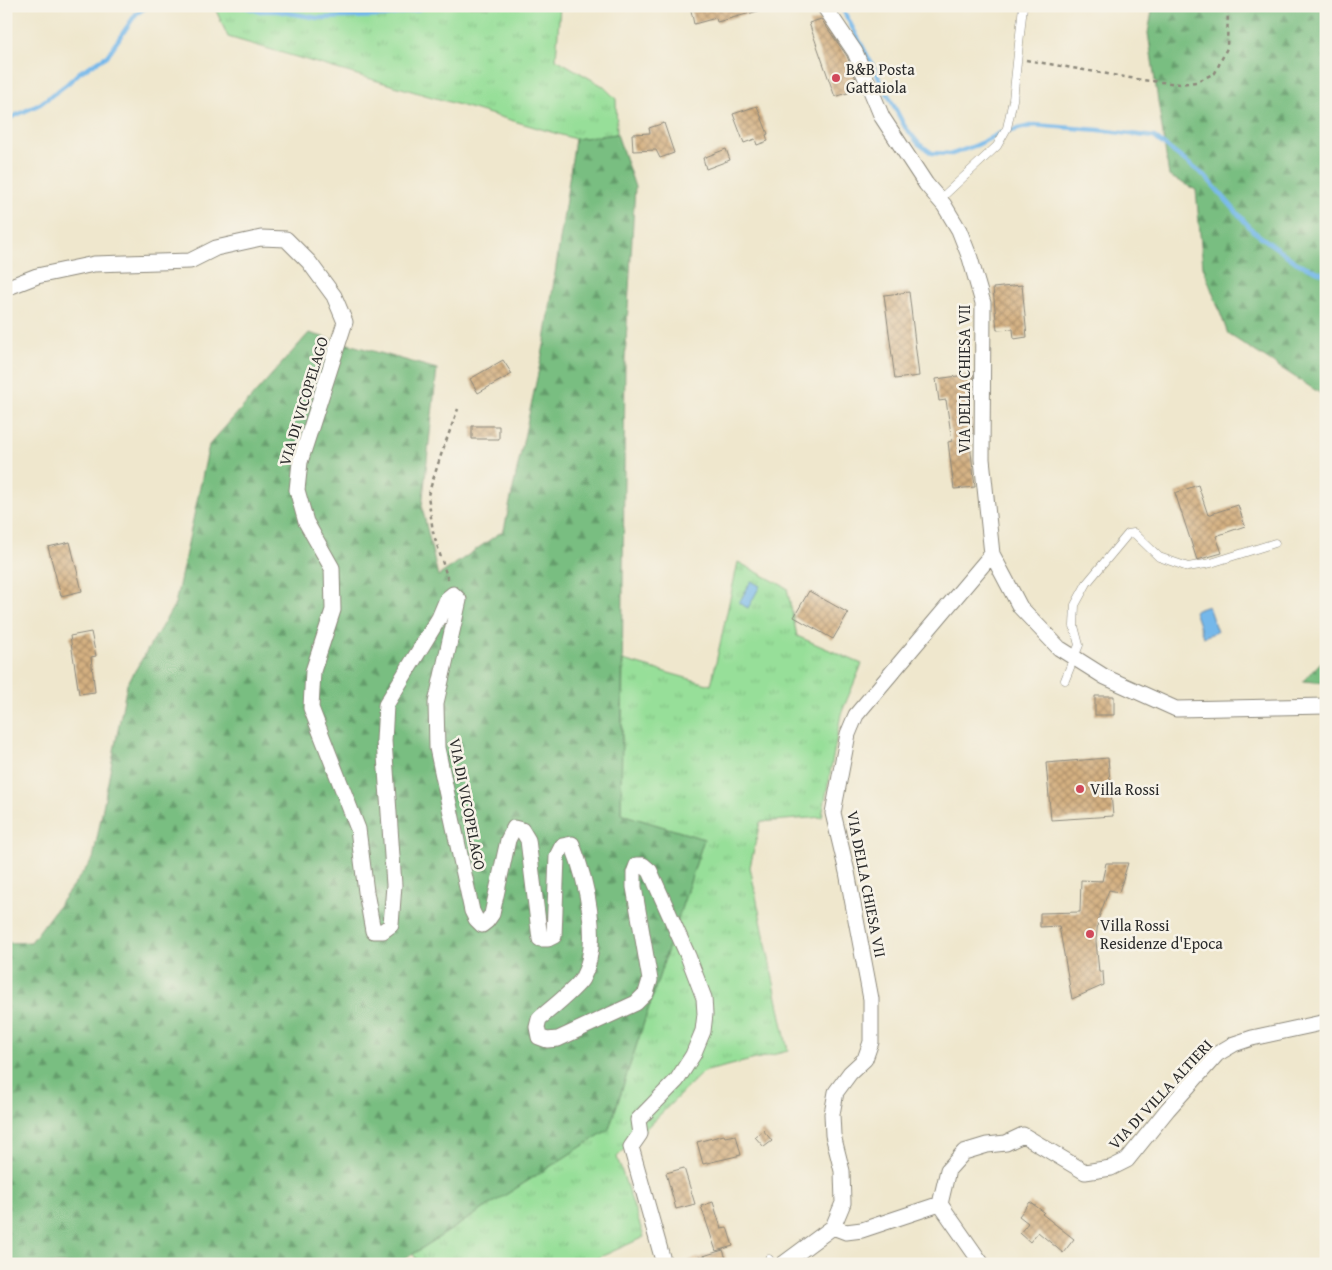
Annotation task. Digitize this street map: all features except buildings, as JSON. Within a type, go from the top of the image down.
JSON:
[{"type":"street","name":"VIA DELLA CHIESA VII","points":[[824,6],[855,52],[882,117],[959,230],[970,258],[983,303],[982,459],[992,554],[1020,608],[1059,648],[1105,677],[1176,709],[1326,706]]},
{"type":"street","name":"VIA DI VICOPELAGO","points":[[6,288],[37,276],[94,264],[190,261],[216,248],[261,238],[286,239],[309,262],[334,296],[346,322],[300,462],[297,490],[306,522],[332,568],[333,610],[312,671],[311,708],[358,829],[373,931],[383,931],[391,925],[394,885],[384,741],[386,705],[439,618],[447,599],[453,594],[459,600],[436,703],[437,748],[470,903],[476,919],[482,925],[492,914],[508,840],[514,828],[522,830],[528,840],[540,939],[548,939],[554,936],[557,856],[562,846],[572,844],[580,865],[590,914],[591,943],[588,964],[581,981],[539,1019],[539,1037],[547,1040],[558,1039],[636,1003],[646,993],[650,980],[634,887],[636,865],[643,865],[650,871],[688,956],[704,998],[704,1031],[693,1055],[678,1080],[638,1120],[640,1134],[631,1147],[664,1264]]},
{"type":"street","name":"VIA DELLA CHIESA VII","points":[[833,1227],[843,1203],[842,1171],[833,1135],[832,1114],[836,1092],[850,1073],[865,1059],[871,1042],[872,1025],[871,999],[848,872],[833,813],[848,734],[856,715],[992,554]]},
{"type":"street","name":"VIA DI VILLA ALTIERI","points":[[940,1204],[948,1170],[964,1152],[988,1145],[1006,1143],[1023,1135],[1085,1172],[1111,1168],[1127,1160],[1217,1054],[1234,1044],[1252,1038],[1326,1022]]},
{"type":"street","points":[[772,1262],[833,1227],[846,1232],[862,1230],[940,1204],[982,1264]]},
{"type":"lane","points":[[939,200],[997,146],[1007,128],[1013,100],[1023,6]]},
{"type":"lane","points":[[1065,680],[1079,645],[1074,626],[1075,606],[1087,583],[1128,534],[1134,532],[1159,557],[1188,567],[1211,563],[1275,543]]},
{"type":"path","points":[[1017,58],[1142,80],[1180,84],[1196,82],[1215,73],[1227,48],[1228,6]]},
{"type":"path","points":[[447,599],[449,582],[433,532],[428,495],[458,409]]},
{"type":"green space","points":[[214,6],[560,6],[556,59],[603,86],[616,99],[617,134],[575,139],[228,37]]},
{"type":"green space","points":[[1153,6],[1326,6],[1326,397],[1228,334],[1203,267],[1196,190],[1169,176],[1148,33]]},
{"type":"green space","points":[[617,134],[635,187],[625,359],[621,814],[704,839],[609,1129],[397,1264],[6,1264],[6,943],[31,942],[93,859],[127,684],[175,604],[209,445],[309,333],[437,369],[422,507],[438,576],[504,530],[545,341],[575,139]]},
{"type":"green space","points":[[738,562],[787,588],[797,636],[862,664],[841,714],[822,817],[760,822],[750,867],[788,1051],[703,1072],[617,1157],[644,1237],[585,1264],[419,1264],[413,1254],[609,1129],[704,839],[621,814],[623,660],[711,685]]},
{"type":"green space","points":[[1326,657],[1326,683],[1303,681]]},
{"type":"water","points":[[751,581],[760,586],[748,608],[739,603]]},
{"type":"water","points":[[1208,606],[1217,632],[1203,637],[1194,611]]},
{"type":"waterway","points":[[6,120],[40,104],[80,72],[107,56],[136,14],[148,6]]},
{"type":"waterway","points":[[231,6],[318,18],[384,16],[416,10],[426,6]]},
{"type":"waterway","points":[[841,6],[905,127],[919,144],[932,153],[952,154],[977,145],[1000,133]]},
{"type":"waterway","points":[[1010,131],[1034,125],[1154,137],[1206,177],[1253,231],[1297,263],[1326,275]]},
{"type":"place","name":"B&B Posta Gattaiola","points":[[836,78]]},
{"type":"place","name":"Villa Rossi","points":[[1080,789]]},
{"type":"place","name":"Villa Rossi Residenze d'Epoca","points":[[1090,934]]}]
